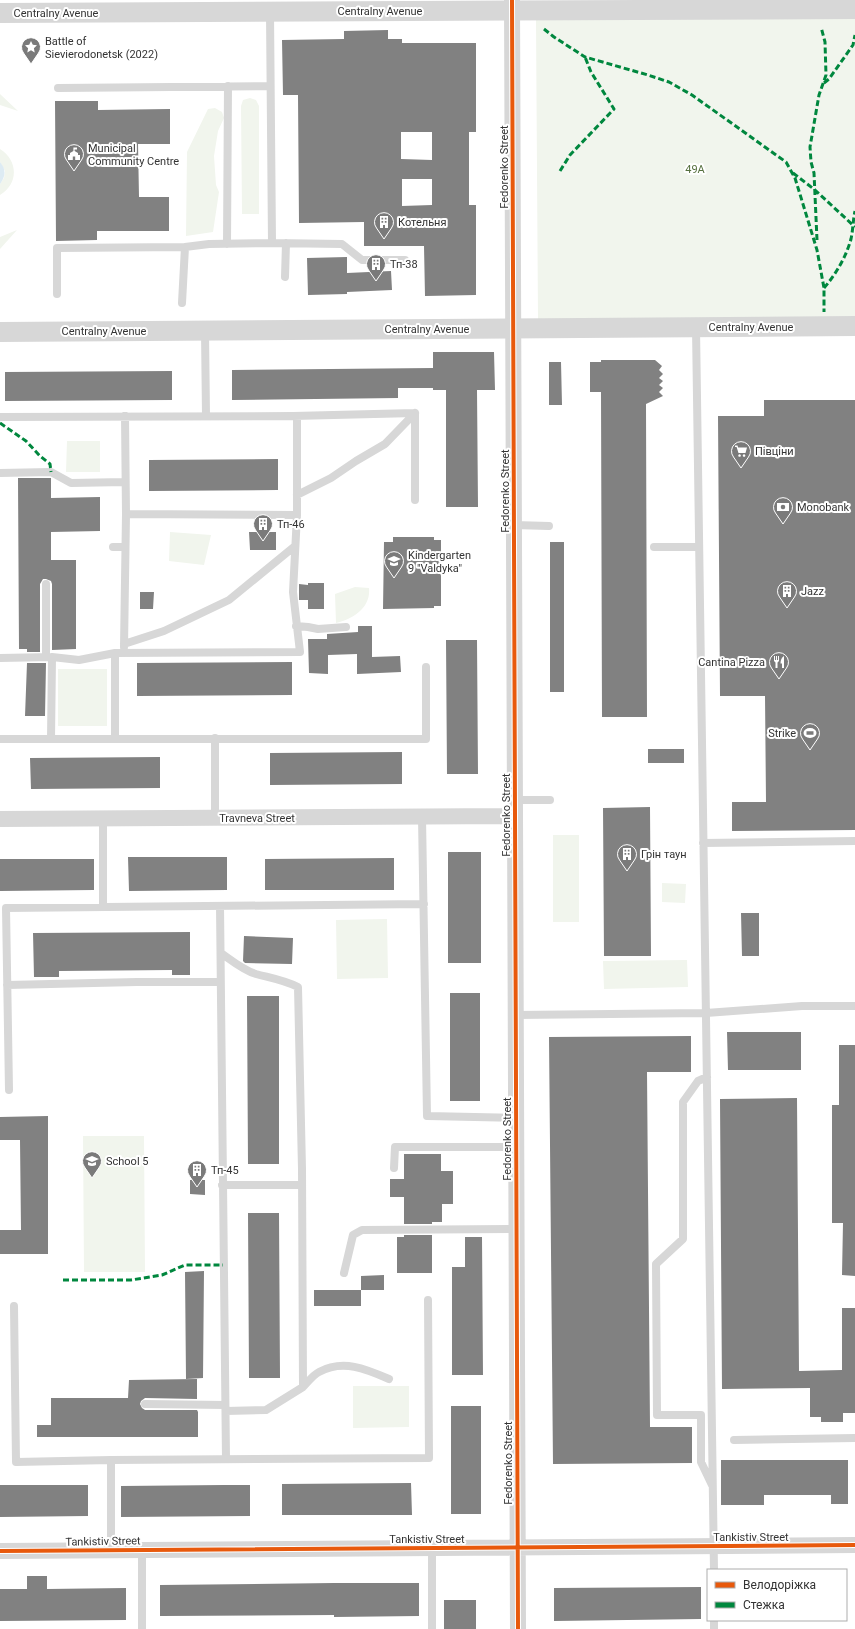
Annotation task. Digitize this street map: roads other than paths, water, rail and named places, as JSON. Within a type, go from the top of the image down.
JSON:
[{"type":"street","name":"Centralny Avenue","points":[[0,13],[270,12],[421,6],[512,5],[855,9]]},
{"type":"street","name":"Fedorenko Street","points":[[512,5],[518,1629]]},
{"type":"street","name":"Centralny Avenue","points":[[0,332],[855,326]]},
{"type":"street","name":"Travneva Street","points":[[0,819],[515,816]]},
{"type":"street","name":"Tankistiv Street","points":[[0,1550],[855,1545]]},
{"type":"lane","points":[[270,12],[272,243]]},
{"type":"lane","points":[[227,244],[228,86]]},
{"type":"lane","points":[[58,88],[270,86]]},
{"type":"lane","points":[[57,294],[57,248],[185,247],[209,244],[272,243],[342,244],[362,260],[405,260]]},
{"type":"lane","points":[[285,277],[286,243]]},
{"type":"lane","points":[[182,303],[185,247]]},
{"type":"lane","points":[[696,327],[714,1569]]},
{"type":"lane","points":[[205,331],[206,416]]},
{"type":"lane","points":[[0,417],[297,416],[415,413]]},
{"type":"lane","points":[[297,495],[331,478],[385,444],[415,413]]},
{"type":"lane","points":[[415,413],[415,500]]},
{"type":"lane","points":[[124,653],[126,514],[125,416]]},
{"type":"lane","points":[[0,658],[49,657],[79,660],[115,653],[300,652],[293,592],[297,515],[297,416]]},
{"type":"lane","points":[[0,473],[51,472],[71,483],[125,482]]},
{"type":"lane","points":[[126,514],[297,515]]},
{"type":"lane","points":[[514,525],[549,526]]},
{"type":"lane","points":[[124,644],[164,631],[229,600],[295,546]]},
{"type":"lane","points":[[112,547],[125,547]]},
{"type":"lane","points":[[654,547],[699,547]]},
{"type":"lane","points":[[46,584],[51,738]]},
{"type":"lane","points":[[296,626],[318,629],[346,627]]},
{"type":"lane","points":[[115,653],[115,738]]},
{"type":"lane","points":[[0,739],[426,738],[426,667]]},
{"type":"lane","points":[[215,738],[215,818]]},
{"type":"lane","points":[[515,800],[550,800]]},
{"type":"lane","points":[[422,817],[427,1116],[516,1118]]},
{"type":"lane","points":[[103,819],[103,907]]},
{"type":"lane","points":[[703,843],[855,841]]},
{"type":"lane","points":[[9,1090],[6,908],[424,904]]},
{"type":"lane","points":[[220,906],[226,1459]]},
{"type":"lane","points":[[221,953],[255,974],[285,981],[298,987],[302,1185],[303,1387]]},
{"type":"lane","points":[[7,984],[220,982]]},
{"type":"lane","points":[[516,1015],[706,1013],[802,1006],[855,1006]]},
{"type":"lane","points":[[707,1076],[698,1081],[683,1102],[683,1239],[656,1264],[657,1415],[701,1415],[701,1462],[713,1488]]},
{"type":"lane","points":[[394,1168],[395,1147],[516,1147]]},
{"type":"lane","points":[[222,1185],[302,1185]]},
{"type":"lane","points":[[344,1273],[352,1235],[362,1230],[516,1229]]},
{"type":"lane","points":[[14,1306],[16,1462],[430,1458],[428,1300]]},
{"type":"lane","points":[[145,1404],[266,1410],[303,1387],[318,1372],[335,1365],[353,1366],[374,1372],[389,1379]]},
{"type":"lane","points":[[734,1440],[855,1438]]},
{"type":"lane","points":[[111,1460],[111,1550]]},
{"type":"lane","points":[[432,1548],[432,1629]]},
{"type":"lane","points":[[142,1549],[142,1629]]},
{"type":"place","name":"Battle of Sievierodonetsk (2022)","points":[[31,64]]},
{"type":"place","name":"Municipal Community Centre","points":[[74,171]]},
{"type":"place","name":"Котельня","points":[[384,239]]},
{"type":"place","name":"Тп-38","points":[[376,281]]},
{"type":"place","name":"Півціни","points":[[741,468]]},
{"type":"place","name":"Monobank","points":[[783,524]]},
{"type":"place","name":"Тп-46","points":[[263,541]]},
{"type":"place","name":"Kindergarten 9 \"Valdyka\"","points":[[394,578]]},
{"type":"place","name":"Jazz","points":[[787,608]]},
{"type":"place","name":"Cantina Pizza","points":[[779,679]]},
{"type":"place","name":"Strike","points":[[810,750]]},
{"type":"place","name":"Грін таун","points":[[627,871]]},
{"type":"place","name":"School 5","points":[[92,1178]]},
{"type":"place","name":"Тп-45","points":[[197,1187]]},
{"type":"park label","name":"49А","points":[[695,169]]}]
